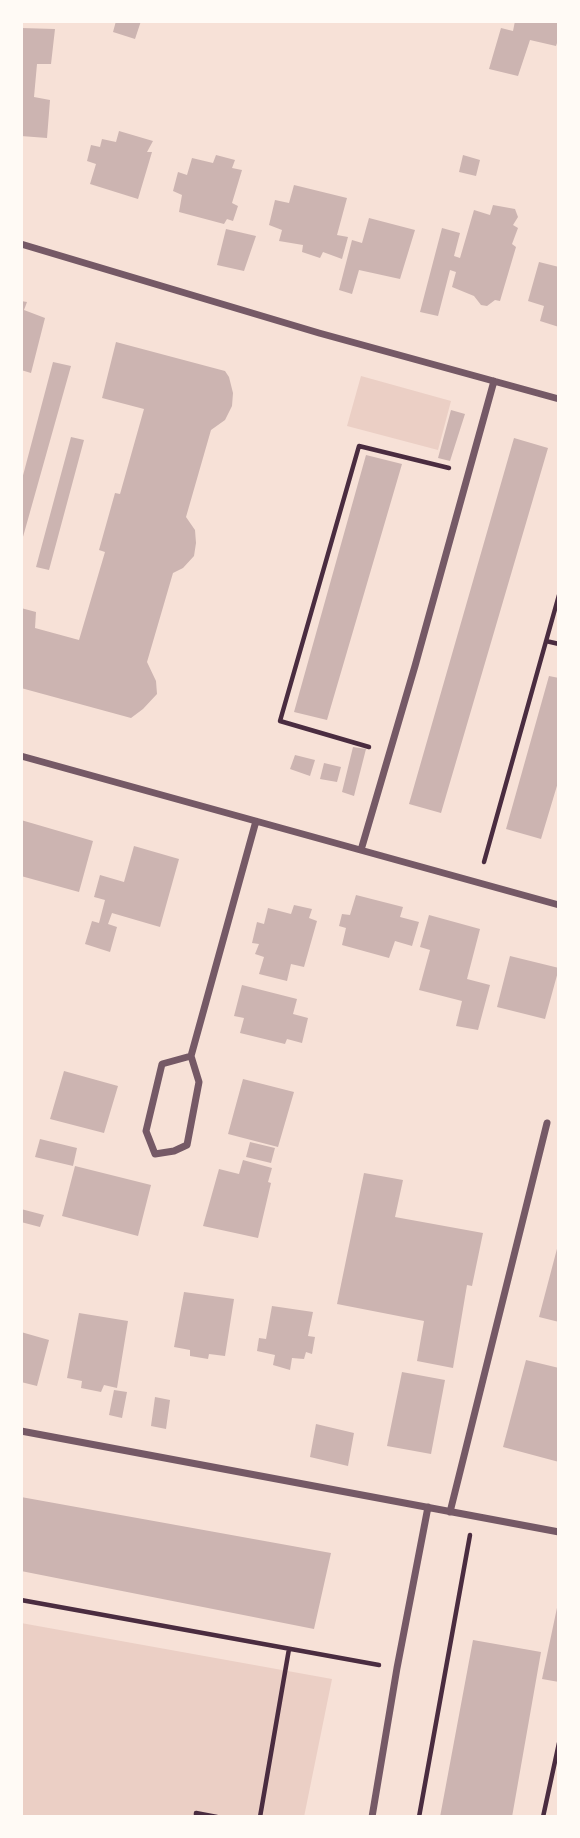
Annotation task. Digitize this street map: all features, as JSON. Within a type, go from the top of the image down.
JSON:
[{"type":"street","points":[[21,244],[319,333],[559,399]]},
{"type":"street","points":[[361,850],[494,381]]},
{"type":"street","points":[[21,756],[559,905]]},
{"type":"street","points":[[191,1056],[162,1064],[146,1131],[155,1154],[174,1151],[187,1144],[199,1082],[191,1056],[256,821]]},
{"type":"street","points":[[450,1512],[547,1123]]},
{"type":"street","points":[[21,1431],[559,1532]]},
{"type":"street","points":[[372,1817],[428,1507]]},
{"type":"path","points":[[390,753],[280,720],[359,446],[468,473]]},
{"type":"path","points":[[478,883],[559,595]]},
{"type":"path","points":[[546,641],[559,644]]},
{"type":"path","points":[[419,1817],[473,1516]]},
{"type":"path","points":[[21,1600],[397,1668]]},
{"type":"path","points":[[260,1817],[289,1650]]},
{"type":"path","points":[[543,1817],[559,1743]]},
{"type":"path","points":[[196,1817],[196,1813],[217,1817]]},
{"type":"shaded area","points":[[361,376],[451,401],[438,450],[347,426]]},
{"type":"shaded area","points":[[21,1623],[332,1679],[304,1817],[21,1817]]},
{"type":"building","points":[[116,21],[141,21],[135,39],[113,32]]},
{"type":"building","points":[[515,21],[559,21],[556,46],[530,40],[518,76],[489,69],[501,28],[513,31]]},
{"type":"building","points":[[21,28],[55,29],[51,64],[37,64],[34,97],[50,100],[47,138],[21,136]]},
{"type":"building","points":[[119,131],[153,141],[147,152],[152,152],[138,199],[90,184],[96,164],[87,161],[91,145],[100,147],[102,139],[116,142]]},
{"type":"building","points":[[216,155],[235,160],[232,168],[242,170],[232,203],[238,206],[233,221],[227,219],[224,224],[179,212],[182,195],[173,191],[178,172],[187,175],[192,158],[213,163]]},
{"type":"building","points":[[463,155],[480,160],[476,176],[459,172]]},
{"type":"building","points":[[294,185],[347,198],[337,235],[348,237],[342,259],[323,252],[320,258],[302,252],[303,245],[279,241],[282,230],[269,225],[275,200],[289,203]]},
{"type":"building","points":[[493,205],[515,209],[518,217],[513,225],[518,228],[512,244],[516,247],[500,301],[495,300],[487,306],[481,305],[474,296],[452,287],[456,272],[450,270],[438,316],[420,312],[442,228],[460,233],[454,256],[460,258],[474,210],[490,215]]},
{"type":"building","points":[[369,218],[415,230],[400,279],[359,270],[352,294],[339,290],[352,240],[362,243]]},
{"type":"building","points":[[226,229],[256,236],[244,271],[217,265]]},
{"type":"building","points":[[539,262],[559,267],[559,327],[540,321],[544,306],[528,301]]},
{"type":"building","points":[[21,301],[27,302],[24,310],[45,318],[31,373],[21,370]]},
{"type":"building","points":[[116,342],[225,371],[233,393],[232,406],[225,420],[211,430],[186,517],[195,530],[194,556],[183,568],[173,573],[147,662],[156,681],[157,694],[131,718],[21,688],[21,608],[36,612],[35,628],[79,640],[105,552],[99,550],[115,493],[120,494],[144,409],[102,398]]},
{"type":"building","points":[[53,362],[71,366],[21,544],[21,483]]},
{"type":"building","points":[[451,410],[465,414],[450,461],[438,458]]},
{"type":"building","points":[[71,437],[84,440],[49,570],[36,567]]},
{"type":"building","points":[[514,438],[548,448],[441,813],[409,804]]},
{"type":"building","points":[[366,455],[402,464],[327,720],[294,712]]},
{"type":"building","points":[[549,676],[559,678],[559,779],[541,839],[506,829]]},
{"type":"building","points":[[353,747],[366,749],[354,796],[342,792]]},
{"type":"building","points":[[295,755],[315,760],[310,776],[290,769]]},
{"type":"building","points":[[324,763],[341,767],[337,782],[320,779]]},
{"type":"building","points":[[21,820],[93,841],[79,892],[21,876]]},
{"type":"building","points":[[134,846],[179,859],[160,927],[112,913],[108,924],[117,927],[110,952],[85,944],[92,921],[99,923],[105,900],[94,897],[100,875],[124,882]]},
{"type":"building","points":[[356,895],[403,907],[400,917],[419,922],[412,946],[395,941],[389,958],[342,945],[346,928],[339,926],[342,914],[350,915]]},
{"type":"building","points":[[294,905],[312,909],[309,918],[317,921],[304,967],[291,964],[287,981],[259,974],[264,957],[255,954],[259,944],[252,943],[257,922],[264,924],[268,908],[291,914]]},
{"type":"building","points":[[429,915],[480,929],[467,979],[490,985],[478,1030],[456,1026],[462,1001],[419,990],[430,950],[420,947]]},
{"type":"building","points":[[510,956],[559,968],[545,1019],[497,1007]]},
{"type":"building","points":[[242,985],[297,999],[293,1014],[308,1018],[302,1043],[287,1039],[285,1044],[240,1033],[244,1018],[234,1016]]},
{"type":"building","points":[[64,1071],[118,1086],[104,1133],[50,1119]]},
{"type":"building","points":[[243,1079],[294,1092],[278,1147],[228,1134]]},
{"type":"building","points":[[40,1139],[77,1148],[73,1166],[35,1157]]},
{"type":"building","points":[[250,1142],[275,1148],[271,1163],[246,1157]]},
{"type":"building","points":[[243,1160],[272,1168],[258,1238],[203,1226],[219,1169],[239,1174]]},
{"type":"building","points":[[75,1166],[151,1185],[138,1236],[62,1216]]},
{"type":"building","points":[[364,1173],[403,1180],[395,1217],[483,1233],[472,1286],[467,1285],[453,1368],[417,1361],[424,1321],[337,1304]]},
{"type":"building","points":[[21,1209],[44,1215],[40,1227],[21,1222]]},
{"type":"building","points":[[559,1245],[559,1322],[539,1317]]},
{"type":"building","points":[[184,1292],[234,1299],[225,1356],[209,1354],[208,1359],[190,1356],[190,1350],[174,1347]]},
{"type":"building","points":[[272,1306],[313,1312],[308,1336],[315,1337],[312,1354],[306,1352],[304,1359],[292,1358],[290,1370],[273,1365],[275,1355],[257,1351],[259,1338],[266,1339]]},
{"type":"building","points":[[79,1313],[128,1321],[117,1388],[104,1385],[101,1392],[81,1388],[82,1381],[67,1378]]},
{"type":"building","points":[[21,1332],[49,1340],[37,1386],[21,1382]]},
{"type":"building","points":[[526,1360],[559,1368],[559,1462],[503,1447]]},
{"type":"building","points":[[402,1372],[445,1380],[431,1454],[387,1446]]},
{"type":"building","points":[[114,1390],[127,1392],[122,1418],[109,1415]]},
{"type":"building","points":[[155,1397],[170,1400],[166,1429],[151,1426]]},
{"type":"building","points":[[316,1424],[354,1433],[348,1466],[310,1457]]},
{"type":"building","points":[[21,1497],[331,1553],[314,1629],[21,1571]]},
{"type":"building","points":[[559,1603],[559,1682],[542,1679]]},
{"type":"building","points":[[473,1640],[541,1652],[512,1817],[440,1817]]}]
